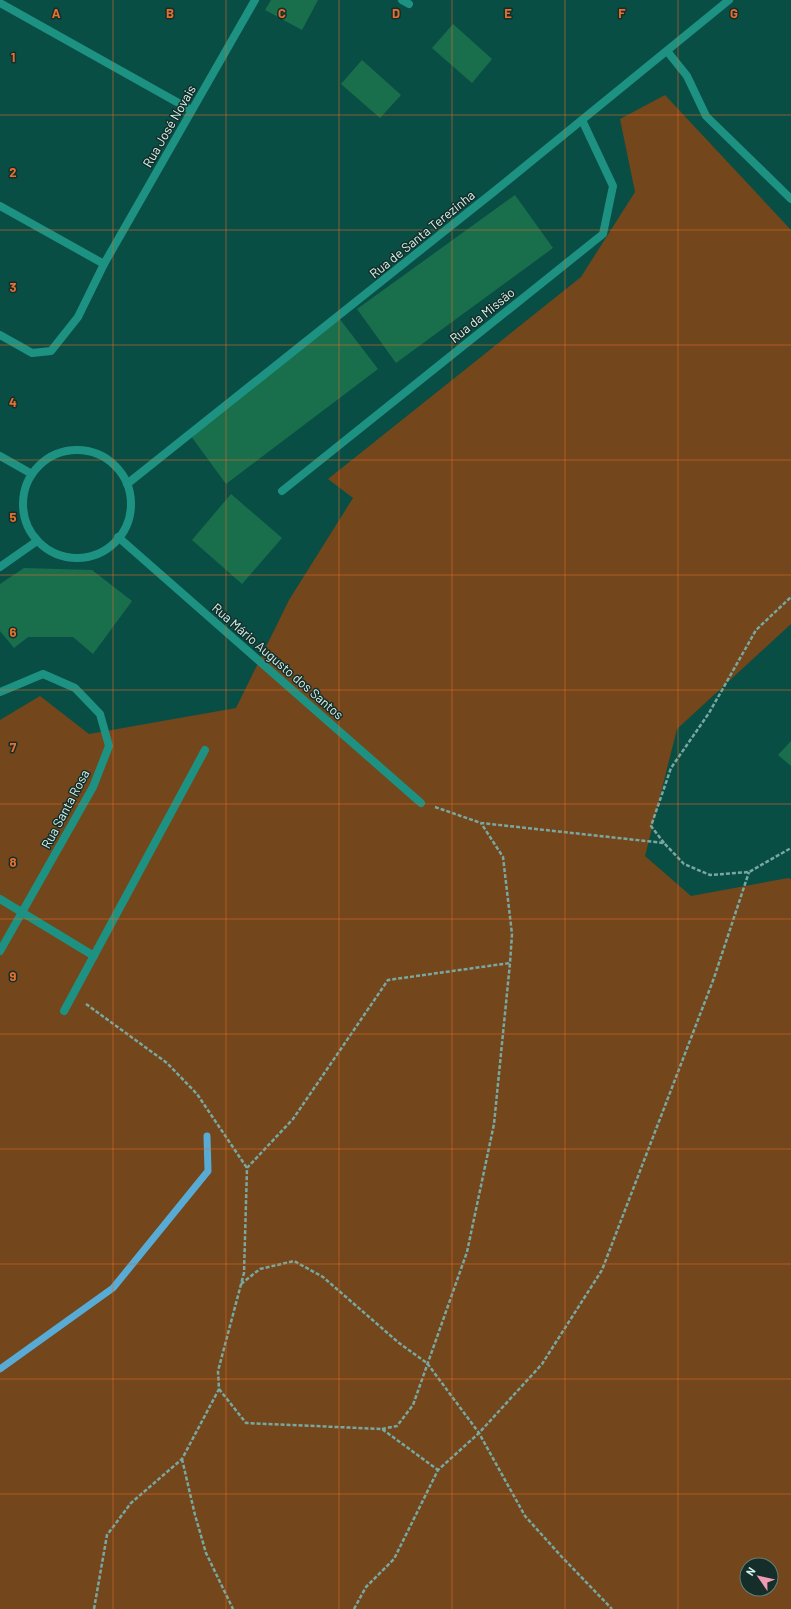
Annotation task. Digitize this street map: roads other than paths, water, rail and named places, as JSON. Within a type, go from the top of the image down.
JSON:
[{"type":"street","name":"Rua José Novais","points":[[0,335],[32,353],[51,352],[78,317],[104,264],[255,0]]},
{"type":"street","points":[[402,0],[409,4]]},
{"type":"street","name":"Rua de Santa Terezinha","points":[[127,484],[582,120],[729,0]]},
{"type":"street","points":[[0,3],[191,110]]},
{"type":"street","points":[[667,51],[688,76],[706,116],[791,199]]},
{"type":"street","name":"Rua da Missão","points":[[282,492],[603,234],[613,186],[582,120]]},
{"type":"street","points":[[0,206],[104,264]]},
{"type":"street","points":[[78,449],[99,454],[116,466],[127,484],[131,505],[126,526],[114,543],[96,554],[75,558],[54,553],[37,541],[26,523],[22,502],[27,482],[40,464],[57,453],[78,449]]},
{"type":"street","points":[[0,456],[32,474]]},
{"type":"street","name":"Rua Mário Augusto dos Santos","points":[[118,537],[421,803]]},
{"type":"street","points":[[0,567],[37,541]]},
{"type":"street","name":"Rua Santa Rosa","points":[[0,692],[43,674],[75,688],[100,714],[109,746],[93,787],[0,951]]},
{"type":"street","points":[[64,1011],[205,750]]},
{"type":"street","points":[[0,899],[94,956]]},
{"type":"waterway","points":[[0,1369],[113,1288],[208,1171],[207,1136]]}]
